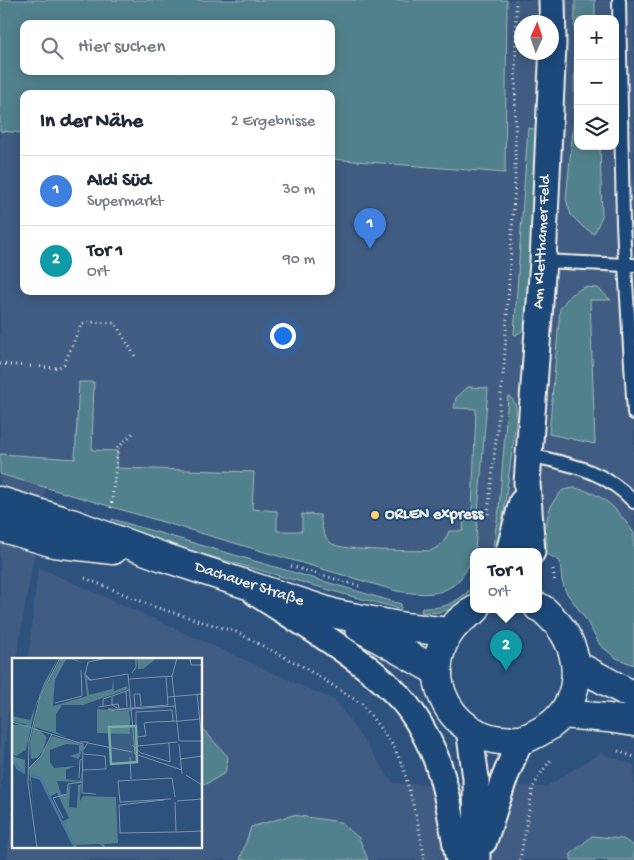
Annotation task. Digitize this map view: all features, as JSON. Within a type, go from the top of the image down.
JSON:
[{"type":"street","name":"Am Kletthamer Feld","points":[[532,548],[527,483],[543,261],[553,44],[552,0]]},
{"type":"street","name":"Am Kletthamer Feld","points":[[510,548],[527,483]]},
{"type":"street","name":"Dachauer Straße","points":[[0,501],[336,614],[404,627],[449,632]]},
{"type":"street","name":"Dachauer Straße","points":[[0,527],[54,543],[163,557]]},
{"type":"street","points":[[237,581],[336,645],[385,682],[404,702],[421,728],[435,756],[442,777],[459,860]]},
{"type":"street","points":[[470,613],[457,622],[449,632],[440,652],[438,672],[441,694],[446,705],[456,718],[469,729],[490,738],[520,740],[544,730],[562,714],[574,691],[576,665],[574,654],[565,633],[542,605]]},
{"type":"street","name":"Dachauer Straße","points":[[336,614],[438,672]]},
{"type":"street","points":[[576,665],[634,696]]},
{"type":"street","points":[[562,714],[634,722]]},
{"type":"street","points":[[469,729],[476,778],[478,860]]},
{"type":"street","points":[[478,860],[503,782],[520,740]]},
{"type":"lane","points":[[619,0],[622,213],[630,265],[634,413]]},
{"type":"lane","points":[[543,261],[630,265]]},
{"type":"lane","points":[[529,455],[578,466],[594,472],[633,498]]},
{"type":"path","points":[[487,523],[504,366],[514,191],[516,0]]},
{"type":"path","points":[[0,364],[58,368],[64,364],[81,325],[88,322],[115,323],[135,356]]},
{"type":"path","points":[[111,512],[118,448],[133,433]]},
{"type":"path","points":[[288,565],[364,588]]},
{"type":"path","points":[[84,578],[155,607],[236,632],[302,666],[362,704],[394,747],[403,767],[418,823],[425,860]]},
{"type":"path","points":[[467,583],[470,580]]},
{"type":"path","points":[[613,749],[634,757]]},
{"type":"path","points":[[520,860],[533,787],[543,770],[554,757]]},
{"type":"shaded area","points":[[507,0],[634,0],[634,665],[616,658],[600,645],[585,618],[566,592],[562,581],[560,561],[547,554],[542,554],[542,548],[470,548],[470,561],[462,578],[454,586],[432,594],[415,594],[374,585],[46,487],[16,658],[12,658],[12,678],[0,791],[0,131],[20,133],[20,295],[335,295],[335,159],[505,173]]},
{"type":"shaded area","points":[[38,567],[336,701],[393,783],[545,787],[601,753],[634,765],[634,860],[7,860],[12,815],[12,848],[202,848],[202,658],[28,658]]},
{"type":"green space","points":[[0,0],[507,0],[505,173],[335,159],[335,90],[20,90],[20,133],[0,131]]},
{"type":"green space","points":[[575,0],[595,0],[595,15],[575,15]]},
{"type":"green space","points":[[574,119],[574,150],[600,150],[602,216],[594,234],[583,227],[571,215],[566,199]]},
{"type":"green space","points":[[528,128],[539,130],[525,329],[516,335],[514,334]]},
{"type":"green space","points":[[584,287],[598,288],[611,300],[590,300],[595,444],[549,434],[560,309],[570,295]]},
{"type":"green space","points":[[79,382],[94,382],[92,450],[117,451],[117,468],[254,472],[252,509],[277,511],[277,531],[302,531],[302,514],[320,515],[326,537],[331,543],[338,546],[362,549],[430,551],[442,543],[449,531],[463,531],[464,511],[472,511],[476,409],[454,408],[456,398],[468,387],[488,388],[475,548],[470,548],[470,562],[463,576],[455,584],[437,592],[425,594],[397,591],[0,474],[0,454],[75,459]]},
{"type":"green space","points":[[508,396],[515,404],[516,421],[499,547],[496,548],[493,546],[499,509]]},
{"type":"green space","points":[[574,488],[594,494],[609,503],[634,533],[634,665],[616,658],[600,645],[585,618],[566,592],[562,581],[560,561],[547,554],[547,520],[549,512],[556,498],[563,490]]},
{"type":"green space","points":[[112,519],[401,604],[401,609],[160,542],[152,537],[112,523]]},
{"type":"green space","points":[[470,589],[470,597],[449,610],[421,612],[422,608],[444,606],[451,603]]},
{"type":"green space","points":[[202,728],[228,757],[225,773],[206,784],[202,783]]},
{"type":"green space","points":[[293,815],[340,822],[359,838],[368,860],[240,860],[251,827]]},
{"type":"green space","points":[[592,836],[623,839],[634,846],[634,860],[571,860],[571,854]]},
{"type":"place","name":"Aldi Süd","points":[[370,249]]},
{"type":"place","name":"ORLEN express","points":[[375,515]]},
{"type":"place","name":"Tor 1","points":[[506,671]]}]
